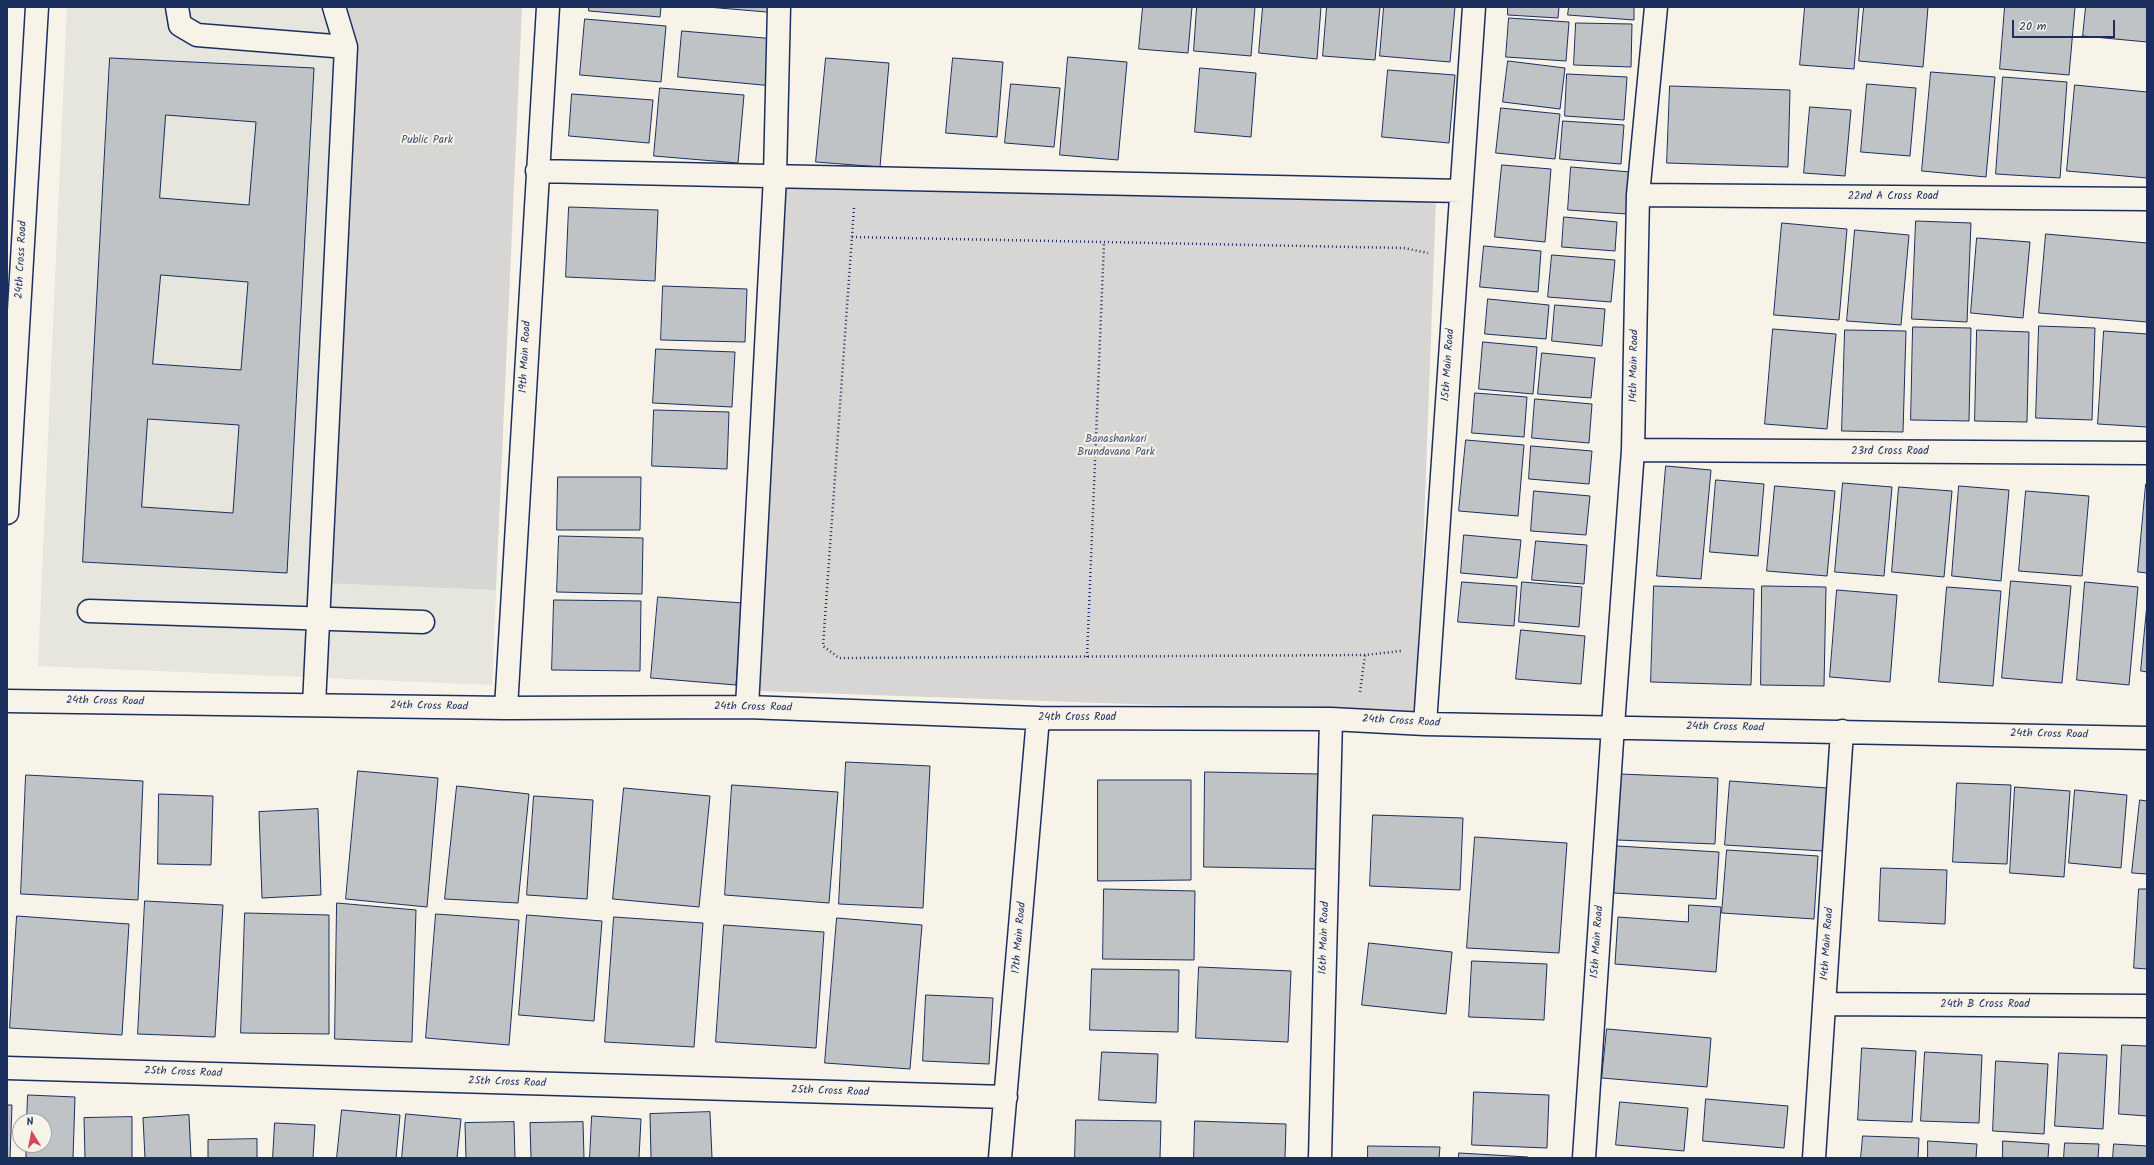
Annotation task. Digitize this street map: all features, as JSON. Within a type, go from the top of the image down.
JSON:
[{"type":"street","name":"24th Cross Road","points":[[7,513],[37,7]]},
{"type":"street","points":[[177,7],[180,25],[197,35],[346,47]]},
{"type":"street","points":[[314,705],[346,47],[334,7]]},
{"type":"street","name":"19th Main Road","points":[[506,708],[548,7]]},
{"type":"street","points":[[747,706],[775,176],[779,7]]},
{"type":"street","name":"15th Main Road","points":[[1425,724],[1474,7]]},
{"type":"street","name":"14th Main Road","points":[[1613,726],[1633,450],[1638,195],[1656,7]]},
{"type":"street","points":[[537,171],[1461,191]]},
{"type":"street","name":"22nd A Cross Road","points":[[1638,195],[2147,199]]},
{"type":"street","name":"23rd Cross Road","points":[[1633,450],[2147,453]]},
{"type":"street","points":[[89,611],[423,622]]},
{"type":"street","name":"24th Cross Road","points":[[7,701],[506,708],[747,706],[1038,718],[1331,719],[1425,724],[1613,726],[2147,738]]},
{"type":"street","name":"17th Main Road","points":[[1000,1158],[1038,718]]},
{"type":"street","name":"16th Main Road","points":[[1320,1158],[1331,719]]},
{"type":"street","name":"15th Main Road","points":[[1584,1158],[1613,726]]},
{"type":"street","name":"14th Main Road","points":[[1814,1158],[1842,731]]},
{"type":"street","name":"24th B Cross Road","points":[[1824,1004],[2147,1006]]},
{"type":"street","name":"25th Cross Road","points":[[7,1068],[1006,1097]]},
{"type":"path","points":[[856,178],[823,646],[839,658],[1365,655],[1402,651],[1403,644]]},
{"type":"path","points":[[852,237],[1404,248],[1433,255]]},
{"type":"path","points":[[1087,657],[1104,242]]},
{"type":"path","points":[[1357,720],[1365,655]]},
{"type":"shaded area","points":[[67,7],[344,7],[319,583],[496,590],[492,685],[38,666]]},
{"type":"green space","name":"Public Park","points":[[344,7],[522,7],[496,590],[318,583]]},
{"type":"green space","name":"Banashankari Brundavana Park","points":[[777,177],[1436,201],[1417,714],[758,691]]},
{"type":"building","points":[[589,7],[661,7],[660,17],[589,11]]},
{"type":"building","points":[[708,7],[772,7],[771,12]]},
{"type":"building","points":[[1143,7],[1192,7],[1188,53],[1139,49]]},
{"type":"building","points":[[1197,7],[1255,7],[1251,56],[1194,51]]},
{"type":"building","points":[[1263,7],[1321,7],[1317,59],[1259,53]]},
{"type":"building","points":[[1327,7],[1380,7],[1375,60],[1323,56]]},
{"type":"building","points":[[1384,7],[1455,7],[1450,62],[1380,56]]},
{"type":"building","points":[[1508,7],[1559,7],[1558,18],[1508,15]]},
{"type":"building","points":[[1569,7],[1634,7],[1634,20],[1568,15]]},
{"type":"building","points":[[1805,7],[1859,7],[1854,69],[1800,65]]},
{"type":"building","points":[[1864,7],[1928,7],[1923,67],[1859,61]]},
{"type":"building","points":[[2005,7],[2075,7],[2069,75],[2000,69]]},
{"type":"building","points":[[2086,7],[2147,7],[2147,42],[2083,36]]},
{"type":"building","points":[[1509,18],[1569,22],[1566,61],[1506,57]]},
{"type":"building","points":[[585,19],[666,26],[661,82],[580,75]]},
{"type":"building","points":[[1576,23],[1632,24],[1631,67],[1574,65]]},
{"type":"building","points":[[682,31],[776,39],[773,86],[678,77]]},
{"type":"building","points":[[1068,57],[1127,62],[1118,160],[1060,155]]},
{"type":"building","points":[[110,58],[314,68],[287,573],[83,562]],"holes":[[[166,115],[256,122],[249,205],[160,198]],[[161,275],[248,282],[241,370],[153,364]],[[148,419],[239,425],[233,513],[142,507]]]},
{"type":"building","points":[[826,58],[889,63],[880,167],[816,162]]},
{"type":"building","points":[[953,58],[1003,62],[997,137],[946,133]]},
{"type":"building","points":[[1508,61],[1565,68],[1560,109],[1503,102]]},
{"type":"building","points":[[1200,68],[1256,73],[1251,137],[1195,132]]},
{"type":"building","points":[[1388,70],[1455,75],[1449,143],[1382,137]]},
{"type":"building","points":[[1931,72],[1995,77],[1986,177],[1922,171]]},
{"type":"building","points":[[1567,74],[1627,77],[1624,120],[1565,116]]},
{"type":"building","points":[[2003,77],[2067,82],[2060,178],[1996,174]]},
{"type":"building","points":[[1011,84],[1060,88],[1054,147],[1005,143]]},
{"type":"building","points":[[1867,84],[1916,88],[1910,156],[1861,152]]},
{"type":"building","points":[[2075,85],[2147,92],[2147,178],[2067,171]]},
{"type":"building","points":[[1670,86],[1790,90],[1788,167],[1667,163]]},
{"type":"building","points":[[660,88],[744,95],[738,163],[654,156]]},
{"type":"building","points":[[572,94],[653,100],[649,143],[569,136]]},
{"type":"building","points":[[1810,107],[1851,110],[1845,176],[1804,173]]},
{"type":"building","points":[[1501,108],[1560,114],[1555,159],[1496,153]]},
{"type":"building","points":[[1563,121],[1624,125],[1621,164],[1560,159]]},
{"type":"building","points":[[1502,165],[1551,169],[1545,242],[1495,237]]},
{"type":"building","points":[[1571,167],[1630,172],[1627,214],[1568,210]]},
{"type":"building","points":[[569,207],[658,210],[655,281],[566,277]]},
{"type":"building","points":[[1564,217],[1617,222],[1615,251],[1562,247]]},
{"type":"building","points":[[1916,221],[1971,223],[1967,322],[1912,319]]},
{"type":"building","points":[[1782,223],[1847,229],[1839,320],[1774,315]]},
{"type":"building","points":[[1855,230],[1909,235],[1901,325],[1847,321]]},
{"type":"building","points":[[2046,234],[2147,243],[2147,322],[2039,313]]},
{"type":"building","points":[[1977,238],[2030,242],[2023,318],[1971,313]]},
{"type":"building","points":[[1484,246],[1541,251],[1538,292],[1480,287]]},
{"type":"building","points":[[1552,255],[1615,260],[1611,302],[1548,297]]},
{"type":"building","points":[[663,286],[747,289],[745,342],[661,340]]},
{"type":"building","points":[[1488,299],[1549,305],[1546,339],[1485,334]]},
{"type":"building","points":[[1555,305],[1605,309],[1602,346],[1552,341]]},
{"type":"building","points":[[2039,326],[2095,328],[2092,420],[2036,418]]},
{"type":"building","points":[[1913,327],[1971,328],[1969,421],[1911,420]]},
{"type":"building","points":[[1773,329],[1836,334],[1827,429],[1765,424]]},
{"type":"building","points":[[1845,330],[1906,331],[1903,432],[1842,431]]},
{"type":"building","points":[[1977,330],[2029,332],[2027,422],[1975,421]]},
{"type":"building","points":[[2104,331],[2147,334],[2147,427],[2098,424]]},
{"type":"building","points":[[1483,342],[1537,347],[1533,394],[1479,389]]},
{"type":"building","points":[[656,349],[735,352],[732,407],[653,403]]},
{"type":"building","points":[[1542,353],[1595,358],[1591,398],[1538,394]]},
{"type":"building","points":[[1475,393],[1527,397],[1524,437],[1472,433]]},
{"type":"building","points":[[1535,399],[1592,404],[1589,443],[1532,438]]},
{"type":"building","points":[[654,410],[729,412],[727,469],[652,466]]},
{"type":"building","points":[[1466,440],[1524,445],[1518,516],[1459,511]]},
{"type":"building","points":[[1531,446],[1592,451],[1589,484],[1529,479]]},
{"type":"building","points":[[1666,466],[1711,470],[1701,579],[1657,576]]},
{"type":"building","points":[[558,477],[641,477],[640,530],[557,530]]},
{"type":"building","points":[[1716,480],[1764,484],[1758,556],[1710,552]]},
{"type":"building","points":[[1843,483],[1892,487],[1884,576],[1835,572]]},
{"type":"building","points":[[2147,484],[2147,573],[2138,572]]},
{"type":"building","points":[[1775,486],[1835,491],[1827,576],[1767,571]]},
{"type":"building","points":[[1959,486],[2009,490],[2001,581],[1952,576]]},
{"type":"building","points":[[1899,487],[1952,491],[1944,577],[1892,572]]},
{"type":"building","points":[[1534,491],[1590,496],[1586,535],[1531,531]]},
{"type":"building","points":[[2026,491],[2089,496],[2082,576],[2019,571]]},
{"type":"building","points":[[1464,535],[1521,540],[1517,578],[1461,573]]},
{"type":"building","points":[[559,536],[643,538],[642,594],[557,592]]},
{"type":"building","points":[[1536,541],[1587,545],[1584,584],[1532,580]]},
{"type":"building","points":[[2011,581],[2071,586],[2062,683],[2002,678]]},
{"type":"building","points":[[1462,582],[1517,586],[1514,626],[1458,622]]},
{"type":"building","points":[[1522,582],[1582,587],[1579,627],[1519,622]]},
{"type":"building","points":[[2085,582],[2138,587],[2129,685],[2077,680]]},
{"type":"building","points":[[1654,586],[1754,589],[1751,685],[1651,682]]},
{"type":"building","points":[[1762,586],[1826,587],[1824,686],[1761,685]]},
{"type":"building","points":[[1947,587],[2001,591],[1993,686],[1939,682]]},
{"type":"building","points":[[1837,590],[1897,595],[1890,682],[1830,677]]},
{"type":"building","points":[[658,597],[743,603],[736,685],[651,678]]},
{"type":"building","points":[[554,600],[641,601],[640,671],[552,670]]},
{"type":"building","points":[[2147,604],[2147,672],[2141,671]]},
{"type":"building","points":[[1521,630],[1585,636],[1581,684],[1516,679]]},
{"type":"building","points":[[846,762],[930,766],[923,908],[839,904]]},
{"type":"building","points":[[358,771],[438,778],[427,907],[346,899]]},
{"type":"building","points":[[1205,772],[1320,774],[1318,869],[1204,867]]},
{"type":"building","points":[[1620,774],[1718,778],[1715,844],[1617,840]]},
{"type":"building","points":[[26,775],[143,781],[138,900],[21,894]]},
{"type":"building","points":[[1098,780],[1191,780],[1191,880],[1098,881]]},
{"type":"building","points":[[1730,781],[1827,788],[1823,851],[1725,845]]},
{"type":"building","points":[[1957,783],[2011,785],[2007,864],[1953,862]]},
{"type":"building","points":[[732,785],[838,792],[829,903],[725,895]]},
{"type":"building","points":[[457,786],[529,794],[518,903],[445,899]]},
{"type":"building","points":[[2015,787],[2070,791],[2064,877],[2010,873]]},
{"type":"building","points":[[624,788],[710,796],[699,907],[613,899]]},
{"type":"building","points":[[2075,790],[2127,795],[2121,868],[2069,863]]},
{"type":"building","points":[[159,794],[213,796],[211,865],[158,864]]},
{"type":"building","points":[[534,796],[593,800],[587,899],[527,895]]},
{"type":"building","points":[[2140,800],[2147,801],[2147,874],[2132,873]]},
{"type":"building","points":[[318,809],[321,895],[262,898],[259,812]]},
{"type":"building","points":[[1373,815],[1463,818],[1460,890],[1370,886]]},
{"type":"building","points":[[1475,837],[1567,843],[1559,953],[1467,948]]},
{"type":"building","points":[[1617,846],[1719,852],[1716,899],[1614,893]]},
{"type":"building","points":[[1727,850],[1818,856],[1814,919],[1722,913]]},
{"type":"building","points":[[1881,868],[1947,870],[1945,924],[1879,921]]},
{"type":"building","points":[[1104,889],[1195,891],[1194,960],[1103,959]]},
{"type":"building","points":[[2139,889],[2147,889],[2147,969],[2134,968]]},
{"type":"building","points":[[145,901],[223,905],[215,1037],[138,1034]]},
{"type":"building","points":[[337,903],[416,910],[412,1042],[335,1039]]},
{"type":"building","points":[[1689,905],[1721,907],[1716,972],[1615,964],[1618,917],[1688,922]]},
{"type":"building","points":[[245,913],[329,915],[329,1034],[241,1033]]},
{"type":"building","points":[[436,914],[519,920],[509,1045],[426,1038]]},
{"type":"building","points":[[527,915],[602,921],[594,1021],[519,1015]]},
{"type":"building","points":[[17,916],[129,924],[122,1035],[10,1028]]},
{"type":"building","points":[[614,917],[703,923],[694,1047],[605,1042]]},
{"type":"building","points":[[837,918],[922,925],[910,1069],[825,1063]]},
{"type":"building","points":[[724,925],[824,932],[816,1048],[716,1042]]},
{"type":"building","points":[[1369,943],[1452,952],[1446,1014],[1362,1005]]},
{"type":"building","points":[[1472,961],[1547,964],[1544,1020],[1469,1017]]},
{"type":"building","points":[[1199,967],[1291,971],[1288,1042],[1196,1038]]},
{"type":"building","points":[[1092,969],[1179,970],[1178,1032],[1090,1030]]},
{"type":"building","points":[[926,995],[993,998],[989,1064],[923,1061]]},
{"type":"building","points":[[1607,1029],[1711,1038],[1707,1087],[1602,1078]]},
{"type":"building","points":[[2122,1045],[2147,1046],[2147,1116],[2119,1114]]},
{"type":"building","points":[[1862,1048],[1916,1051],[1912,1122],[1858,1120]]},
{"type":"building","points":[[1102,1052],[1158,1054],[1156,1103],[1099,1100]]},
{"type":"building","points":[[1925,1052],[1982,1055],[1979,1123],[1921,1121]]},
{"type":"building","points":[[2059,1053],[2107,1055],[2103,1129],[2055,1126]]},
{"type":"building","points":[[1996,1061],[2048,1064],[2044,1134],[1993,1131]]},
{"type":"building","points":[[1474,1092],[1549,1095],[1547,1148],[1472,1145]]},
{"type":"building","points":[[28,1095],[75,1097],[73,1158],[26,1158],[26,1153],[52,1153],[52,1113],[27,1113]]},
{"type":"building","points":[[1706,1099],[1788,1106],[1784,1148],[1703,1141]]},
{"type":"building","points":[[1620,1102],[1688,1108],[1684,1151],[1616,1145]]},
{"type":"building","points":[[7,1105],[12,1105],[10,1158],[7,1158]]},
{"type":"building","points":[[342,1110],[400,1115],[396,1158],[337,1158]]},
{"type":"building","points":[[710,1112],[712,1158],[651,1158],[650,1114]]},
{"type":"building","points":[[406,1114],[461,1119],[457,1158],[402,1158]]},
{"type":"building","points":[[189,1115],[191,1158],[145,1158],[143,1118]]},
{"type":"building","points":[[592,1116],[641,1119],[639,1158],[590,1158]]},
{"type":"building","points":[[132,1117],[132,1158],[85,1158],[84,1118]]},
{"type":"building","points":[[1076,1120],[1161,1121],[1160,1158],[1075,1158]]},
{"type":"building","points":[[1195,1121],[1286,1124],[1285,1158],[1194,1158]]},
{"type":"building","points":[[514,1122],[515,1158],[466,1158],[465,1123]]},
{"type":"building","points":[[583,1122],[584,1158],[531,1158],[530,1123]]},
{"type":"building","points":[[275,1123],[315,1125],[313,1158],[273,1158]]},
{"type":"building","points":[[1863,1136],[1919,1138],[1918,1158],[1861,1158]]},
{"type":"building","points":[[257,1139],[257,1158],[208,1158],[208,1140]]},
{"type":"building","points":[[1928,1141],[1977,1144],[1976,1158],[1928,1158]]},
{"type":"building","points":[[2003,1141],[2049,1144],[2048,1158],[2003,1158]]},
{"type":"building","points":[[2065,1143],[2099,1144],[2098,1158],[2064,1158]]},
{"type":"building","points":[[2114,1144],[2147,1146],[2147,1158],[2113,1158]]},
{"type":"building","points":[[1368,1146],[1440,1147],[1439,1158],[1368,1158]]},
{"type":"building","points":[[1459,1153],[1528,1157],[1528,1158],[1459,1158]]}]
